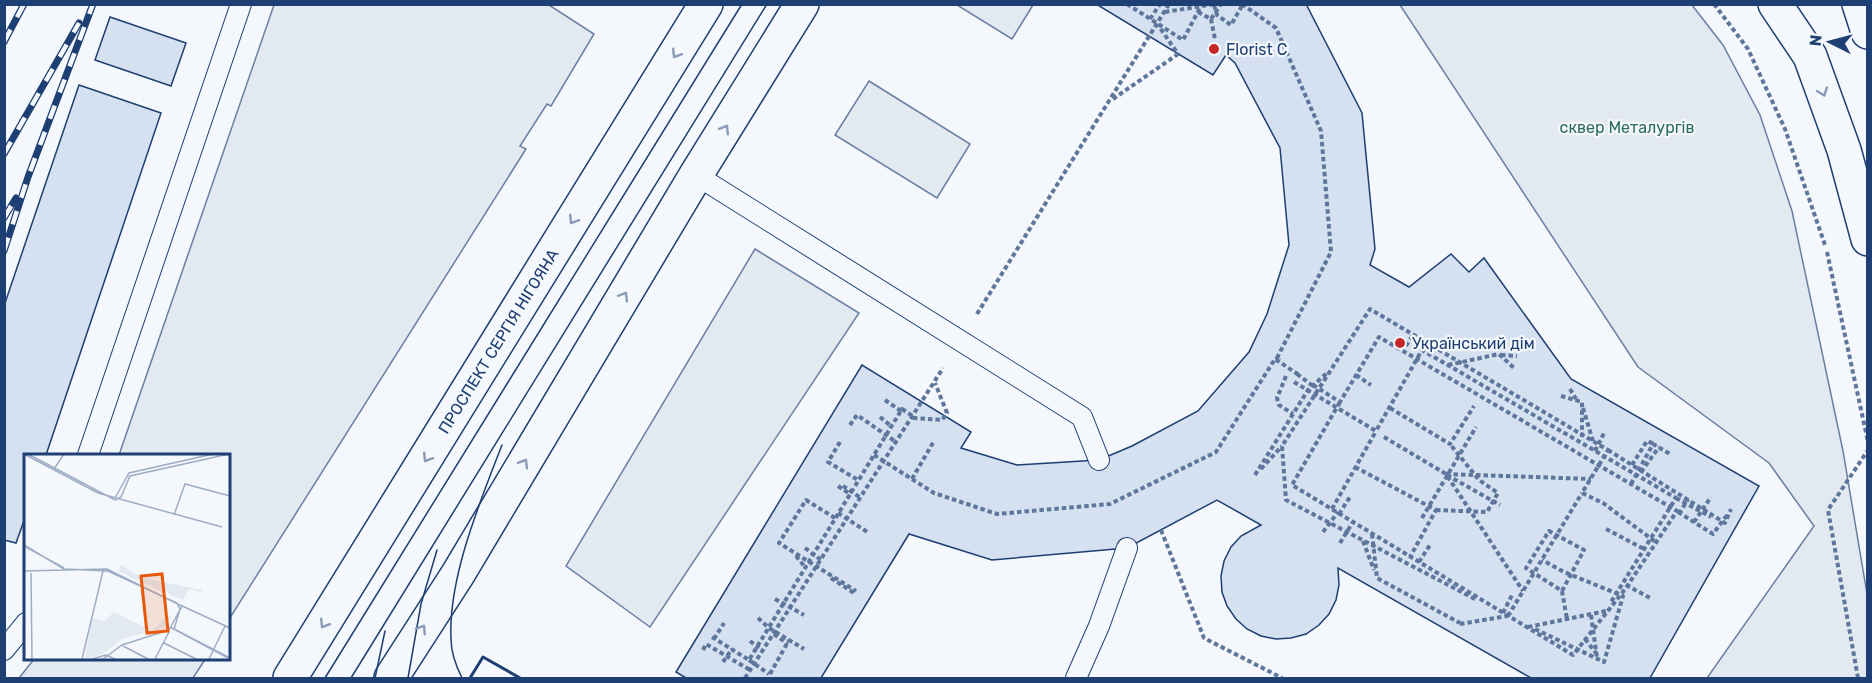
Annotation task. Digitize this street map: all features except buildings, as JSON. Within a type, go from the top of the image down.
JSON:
[{"type":"highway","name":"ПРОСПЕКТ СЕРГІЯ НІГОЯНА","points":[[290,678],[706,4]]},
{"type":"highway","points":[[391,678],[458,574],[696,175],[802,4]]},
{"type":"highway","points":[[1775,4],[1810,56],[1844,150],[1868,239]]},
{"type":"highway","points":[[1859,4],[1868,32]]},
{"type":"lane","points":[[88,454],[241,4]]},
{"type":"lane","points":[[696,175],[1082,417],[1099,460]]},
{"type":"lane","points":[[1076,678],[1099,626],[1127,548]]},
{"type":"lane","points":[[4,650],[24,626]]},
{"type":"path","points":[[1127,4],[1183,40],[1202,4]]},
{"type":"path","points":[[1156,4],[1164,15]]},
{"type":"path","points":[[1150,19],[1160,4]]},
{"type":"path","points":[[745,678],[913,418],[1169,4]]},
{"type":"path","points":[[1173,10],[1176,4]]},
{"type":"path","points":[[1186,4],[1211,19]]},
{"type":"path","points":[[1164,15],[1196,6],[1215,4],[1216,15],[1230,25],[1242,4],[1276,28],[1321,131],[1331,252],[1277,358],[1318,390]]},
{"type":"path","points":[[1215,39],[1211,19],[1221,4]]},
{"type":"path","points":[[1714,4],[1748,49],[1789,140],[1827,251],[1868,442]]},
{"type":"path","points":[[1110,101],[1178,54],[1158,25]]},
{"type":"path","points":[[1332,369],[1308,390],[1255,474],[1282,446],[1318,390],[1370,309],[1608,450],[1688,499],[1702,511]]},
{"type":"path","points":[[1406,346],[1413,335]]},
{"type":"path","points":[[1337,512],[1331,508],[1390,408],[1422,350],[1676,498],[1702,511],[1723,524],[1731,509],[1713,534],[1677,511],[1631,484],[1585,457],[1434,369],[1379,337],[1292,485],[1523,627],[1605,612],[1625,586],[1676,498]]},
{"type":"path","points":[[1447,365],[1499,354],[1514,368]]},
{"type":"path","points":[[1456,360],[1498,355],[1517,356]]},
{"type":"path","points":[[1434,369],[1498,355]]},
{"type":"path","points":[[1275,359],[1299,375]]},
{"type":"path","points":[[1356,375],[1371,385]]},
{"type":"path","points":[[1286,376],[1277,398],[1279,405],[1293,414]]},
{"type":"path","points":[[1294,382],[1376,431]]},
{"type":"path","points":[[885,400],[913,418],[942,420],[947,412],[934,383]]},
{"type":"path","points":[[1313,385],[1340,402]]},
{"type":"path","points":[[1570,389],[1582,408]]},
{"type":"path","points":[[1561,396],[1581,402],[1582,443]]},
{"type":"path","points":[[1585,457],[1582,401],[1593,441]]},
{"type":"path","points":[[1450,444],[1474,406]]},
{"type":"path","points":[[1355,467],[1436,510],[1486,512],[1498,493],[1479,480],[1450,444],[1390,408]]},
{"type":"path","points":[[837,515],[902,409],[913,418]]},
{"type":"path","points":[[850,425],[857,416],[897,442]]},
{"type":"path","points":[[749,660],[891,426],[880,417]]},
{"type":"path","points":[[1422,518],[1446,474],[1476,427]]},
{"type":"path","points":[[1595,451],[1605,431]]},
{"type":"path","points":[[1384,437],[1500,505]]},
{"type":"path","points":[[912,479],[934,441]]},
{"type":"path","points":[[1632,465],[1647,441],[1670,453]]},
{"type":"path","points":[[840,442],[828,462],[858,480]]},
{"type":"path","points":[[1631,484],[1653,444],[1670,453]]},
{"type":"path","points":[[1282,446],[1286,500],[1509,617],[1604,662],[1623,596],[1688,499]]},
{"type":"path","points":[[1638,476],[1658,447],[1670,453]]},
{"type":"path","points":[[1509,617],[1522,591],[1608,450]]},
{"type":"path","points":[[1858,678],[1828,510],[1868,450]]},
{"type":"path","points":[[873,455],[934,493]]},
{"type":"path","points":[[1446,474],[1591,479]]},
{"type":"path","points":[[1446,474],[1522,591]]},
{"type":"path","points":[[850,494],[841,486],[861,498]]},
{"type":"path","points":[[1582,493],[1603,503],[1658,544]]},
{"type":"path","points":[[1329,523],[1323,532],[1350,497]]},
{"type":"path","points":[[1694,522],[1711,497],[1702,511]]},
{"type":"path","points":[[816,568],[855,592],[779,543],[807,500],[869,533],[847,519]]},
{"type":"path","points":[[1410,556],[1436,510]]},
{"type":"path","points":[[1353,522],[1573,655],[1650,552],[1677,511]]},
{"type":"path","points":[[1346,531],[1340,543],[1353,522]]},
{"type":"path","points":[[1606,529],[1650,552]]},
{"type":"path","points":[[1161,530],[1204,638],[1282,678]]},
{"type":"path","points":[[1562,591],[1526,568],[1549,531],[1584,550],[1562,591],[1567,620]]},
{"type":"path","points":[[1373,534],[1377,578],[1460,624],[1509,617]]},
{"type":"path","points":[[1373,534],[1378,577]]},
{"type":"path","points":[[1363,540],[1378,577],[1460,624]]},
{"type":"path","points":[[1419,562],[1430,545]]},
{"type":"path","points":[[805,548],[821,560]]},
{"type":"path","points":[[796,556],[805,567]]},
{"type":"path","points":[[1542,560],[1564,572],[1623,596]]},
{"type":"path","points":[[769,628],[809,561]]},
{"type":"path","points":[[1625,586],[1652,599],[1625,586]]},
{"type":"path","points":[[1503,613],[1512,595]]},
{"type":"path","points":[[775,599],[804,615]]},
{"type":"path","points":[[1591,615],[1598,662]]},
{"type":"path","points":[[758,618],[788,642]]},
{"type":"path","points":[[714,639],[724,623]]},
{"type":"path","points":[[774,634],[804,649]]},
{"type":"path","points":[[750,670],[726,656],[706,644],[703,650],[712,636],[770,674]]},
{"type":"path","points":[[1585,639],[1604,663]]},
{"type":"path","points":[[750,642],[763,650]]},
{"type":"path","points":[[770,674],[788,642]]},
{"type":"path","points":[[723,662],[726,656]]},
{"type":"path","points":[[756,662],[770,674]]},
{"type":"green space","points":[[274,5],[549,5],[594,34],[551,106],[547,104],[520,146],[526,149],[230,618],[230,454],[119,454]]},
{"type":"green space","points":[[957,5],[1033,5],[1012,39]]},
{"type":"green space","name":"сквер Металургів","points":[[1400,5],[1692,5],[1723,45],[1760,115],[1792,211],[1843,451],[1867,594],[1867,678],[1707,678],[1814,526],[1769,463],[1638,367]]},
{"type":"green space","points":[[869,81],[970,144],[937,198],[835,135]]},
{"type":"green space","points":[[755,249],[859,313],[650,627],[566,566]]},
{"type":"green space","points":[[34,659],[205,659],[193,678],[19,678]]},
{"type":"tram line","points":[[325,678],[742,4]]},
{"type":"tram line","points":[[351,678],[767,4]]},
{"type":"tram line","points":[[462,678],[451,644],[451,615],[455,591],[467,540],[502,445]]},
{"type":"tram line","points":[[408,678],[421,604],[437,550]]},
{"type":"tram line","points":[[375,678],[385,631]]},
{"type":"railway","points":[[4,42],[24,4]]},
{"type":"railway","points":[[4,251],[28,177],[93,4]]},
{"type":"railway","points":[[4,154],[79,23]]},
{"type":"railway","points":[[4,218],[16,198]]},
{"type":"wall","points":[[470,678],[483,657],[520,678]]},
{"type":"place","name":"Florist C","points":[[1214,49]]},
{"type":"place","name":"Український дім","points":[[1400,343]]}]
